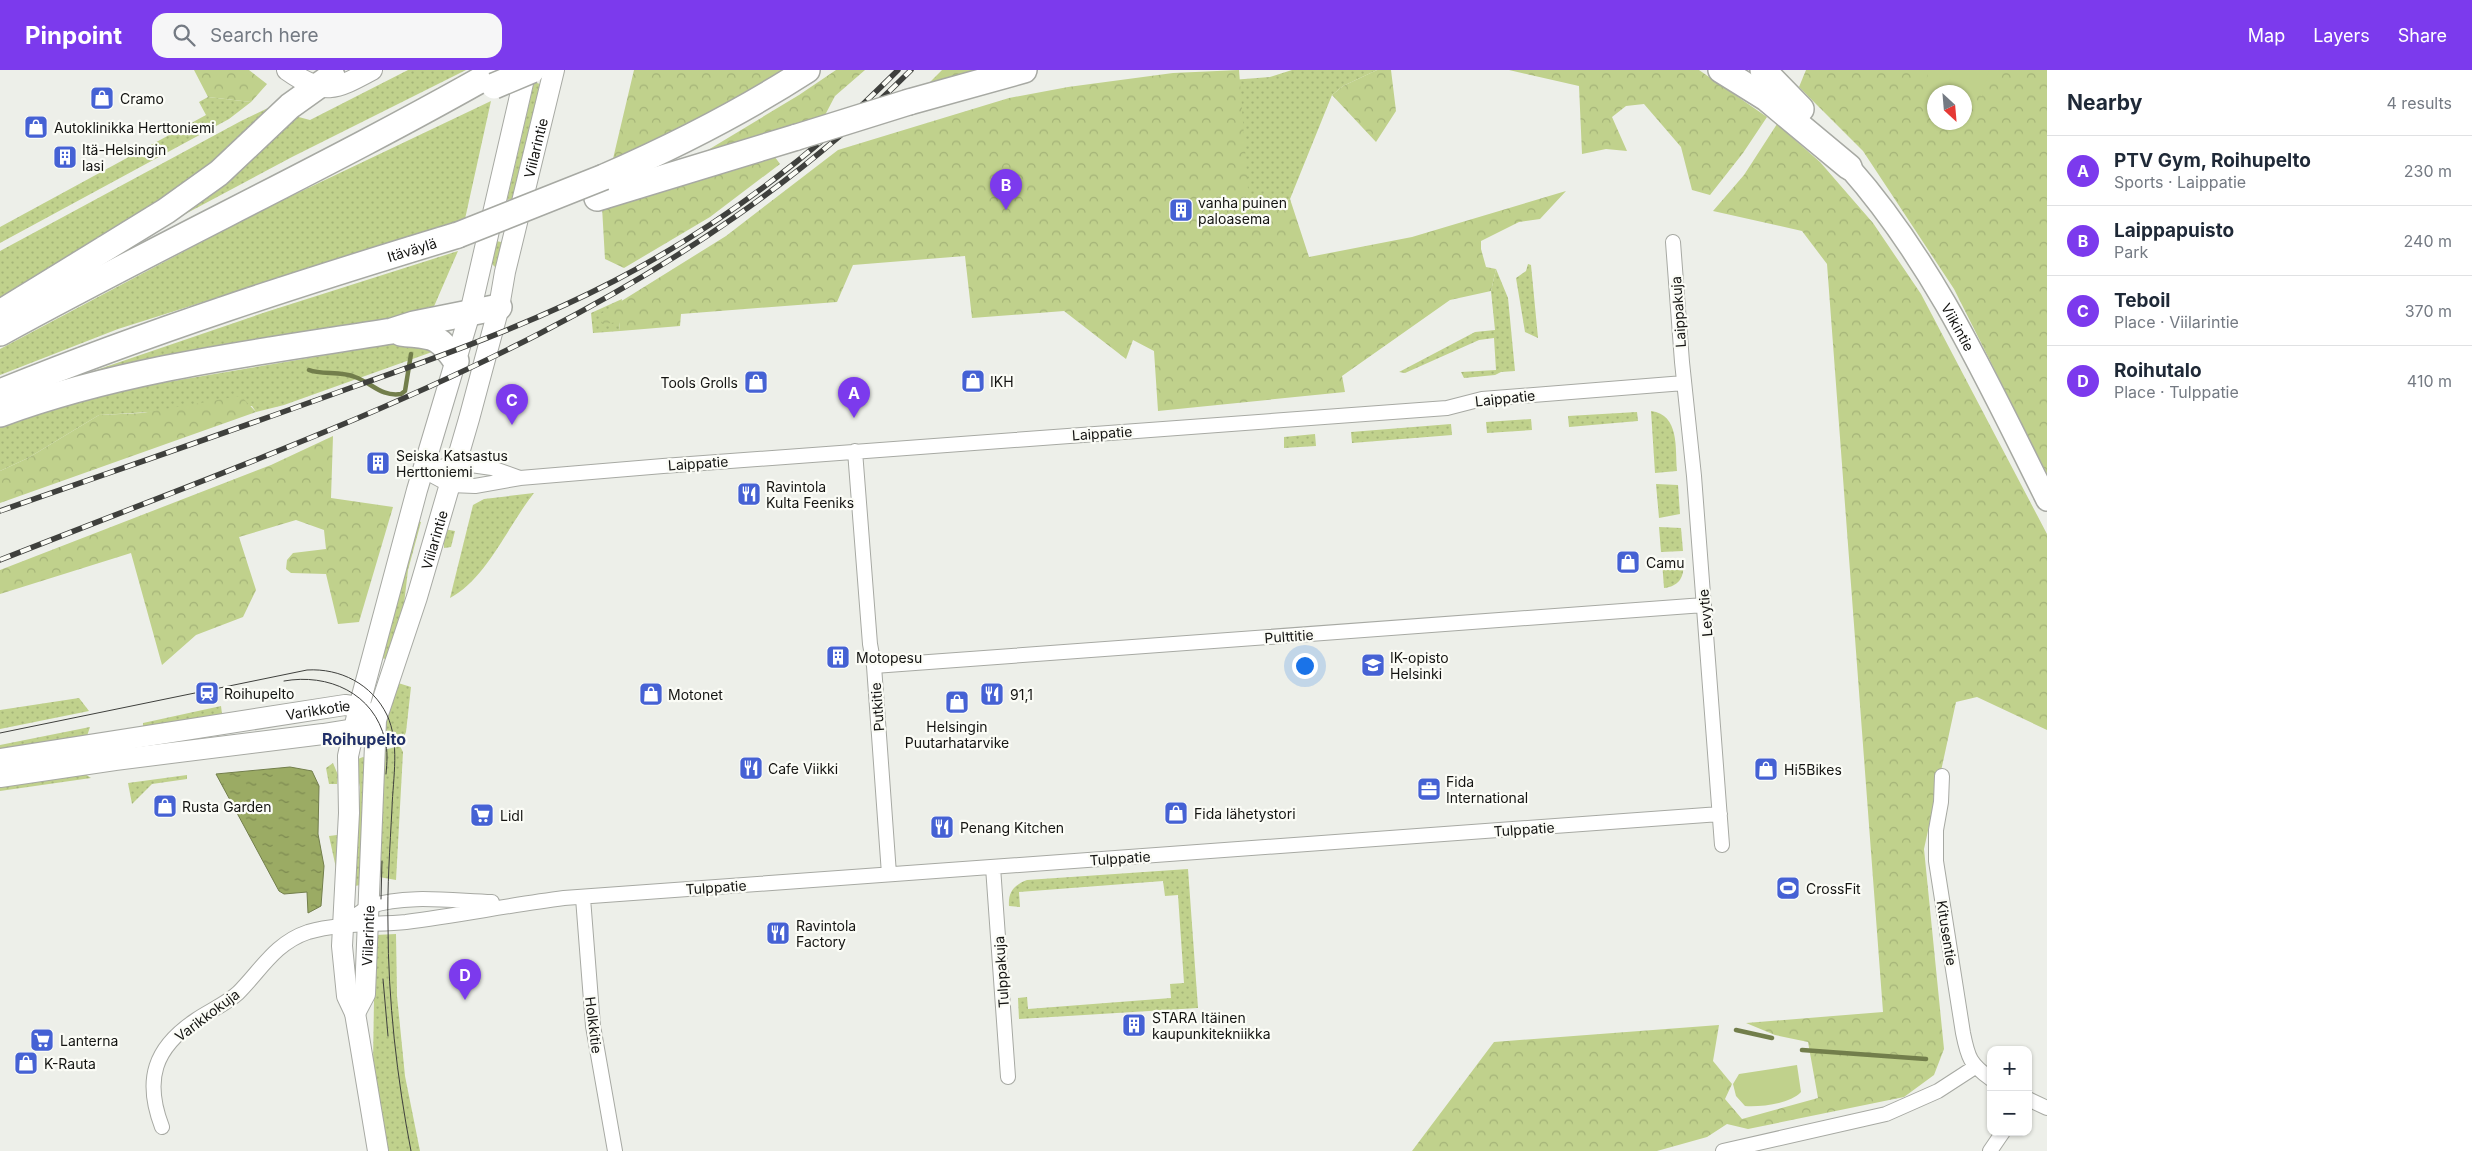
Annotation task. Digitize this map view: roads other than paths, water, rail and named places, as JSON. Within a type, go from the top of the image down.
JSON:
[{"type":"highway","points":[[0,332],[258,196],[411,119],[496,78],[532,70]]},
{"type":"highway","points":[[600,188],[758,102],[807,70]]},
{"type":"highway","points":[[600,188],[797,137],[908,102],[1024,70]]},
{"type":"highway","points":[[1721,70],[1766,98],[1849,167]]},
{"type":"highway","points":[[1763,71],[1809,117],[1849,167]]},
{"type":"highway","points":[[0,312],[166,211],[204,184],[219,173],[290,106],[328,76]]},
{"type":"highway","name":"Itäväylä","points":[[0,392],[92,354],[218,310],[458,235],[551,213],[600,188]]},
{"type":"highway","points":[[0,414],[93,384],[161,370],[392,331],[414,324],[499,307]]},
{"type":"highway","points":[[392,331],[426,335],[441,340],[456,361]]},
{"type":"main road","points":[[287,70],[328,76],[334,88],[372,70]]},
{"type":"main road","name":"Viilarintie","points":[[378,1151],[355,1013],[347,996],[342,926],[349,814],[348,756],[359,707],[470,313],[526,70]]},
{"type":"main road","name":"Viilarintie","points":[[355,1013],[365,994],[376,720],[414,606],[457,463],[499,307],[507,263],[554,70]]},
{"type":"main road","name":"Viikintie","points":[[1849,167],[1883,208],[1933,283],[1993,393],[2047,500]]},
{"type":"main road","name":"Varikkotie","points":[[0,759],[345,705],[359,707],[376,720],[354,730],[115,760],[0,777]]},
{"type":"street","name":"Laippakuja","points":[[1673,242],[1684,382]]},
{"type":"street","name":"Laippatie","points":[[424,471],[450,485],[486,485],[520,478],[855,451],[1447,408],[1482,399],[1684,382]]},
{"type":"street","name":"Levytie","points":[[1684,382],[1694,476],[1722,844]]},
{"type":"street","name":"Putkitie","points":[[855,451],[870,644],[874,666],[889,874]]},
{"type":"street","name":"Laippatie","points":[[424,471],[457,463],[492,468],[520,478]]},
{"type":"street","name":"Pulttitie","points":[[874,666],[1704,605]]},
{"type":"street","name":"Kitusentie","points":[[1942,776],[1941,802],[1936,830],[1936,860],[1967,1055],[1975,1067],[1987,1076]]},
{"type":"street","name":"Tulppatie","points":[[342,926],[369,916],[431,919],[520,904],[584,898],[1720,814]]},
{"type":"street","name":"Tulppakuja","points":[[993,867],[1008,1077]]},
{"type":"street","name":"Holkkitie","points":[[584,898],[593,1026],[601,1084],[615,1151]]},
{"type":"street","name":"Tulppatie","points":[[342,926],[423,900],[520,904]]},
{"type":"street","name":"Varikkokuja","points":[[162,1127],[155,1109],[152,1092],[157,1065],[167,1045],[177,1033],[237,994],[274,952],[293,938],[310,932],[342,926]]},
{"type":"street","points":[[1723,1151],[1871,1118],[1901,1109],[1938,1091],[1975,1067]]},
{"type":"street","points":[[2032,1101],[2047,1108]]},
{"type":"street","points":[[1990,1151],[2000,1136]]},
{"type":"water","points":[[290,767],[312,771],[319,786],[318,834],[324,866],[321,906],[308,913],[307,892],[284,894],[279,891],[216,774]]},
{"type":"waterway","points":[[309,370],[349,375],[382,392],[401,394],[405,391],[411,354]]},
{"type":"waterway","points":[[1736,1030],[1772,1038]]},
{"type":"waterway","points":[[1802,1050],[1926,1059]]},
{"type":"tram line","points":[[0,733],[307,670],[319,670],[343,675],[354,680],[373,695],[387,715],[395,749],[388,882],[388,954],[394,1039],[411,1151]]},
{"type":"tram line","points":[[284,681],[317,680],[347,690],[360,699],[371,710],[385,740],[387,753],[386,774]]},
{"type":"tram line","points":[[381,899],[382,861]]},
{"type":"tram line","points":[[383,979],[388,1036]]},
{"type":"railway","points":[[0,511],[450,352],[517,326],[582,297],[653,260],[728,213],[764,187],[833,131],[898,70]]},
{"type":"railway","points":[[0,560],[244,465],[364,415],[482,362],[597,303],[708,236],[813,159],[911,70]]},
{"type":"place","name":"Cramo","points":[[102,98]]},
{"type":"place","name":"Autoklinikka Herttoniemi","points":[[36,127]]},
{"type":"place","name":"Itä-Helsingin lasi","points":[[65,157]]},
{"type":"place","name":"Laippapuisto","points":[[1006,210]]},
{"type":"place","name":"vanha puinen paloasema","points":[[1181,210]]},
{"type":"place","name":"IKH","points":[[973,381]]},
{"type":"place","name":"Tools Grolls","points":[[756,382]]},
{"type":"place","name":"PTV Gym, Roihupelto","points":[[854,418]]},
{"type":"place","name":"Teboil","points":[[512,425]]},
{"type":"place","name":"Seiska Katsastus Herttoniemi","points":[[378,463]]},
{"type":"place","name":"Ravintola Kulta Feeniks","points":[[749,494]]},
{"type":"place","name":"Camu","points":[[1628,562]]},
{"type":"place","name":"Motopesu","points":[[838,657]]},
{"type":"place","name":"IK-opisto Helsinki","points":[[1373,665]]},
{"type":"place","name":"Roihupelto","points":[[207,693]]},
{"type":"place","name":"Motonet","points":[[651,694]]},
{"type":"place","name":"91,1","points":[[992,694]]},
{"type":"place","name":"Helsingin Puutarhatarvike","points":[[957,702]]},
{"type":"place","name":"Cafe Viikki","points":[[751,768]]},
{"type":"place","name":"Hi5Bikes","points":[[1766,769]]},
{"type":"place","name":"Fida International","points":[[1429,789]]},
{"type":"place","name":"Rusta Garden","points":[[165,806]]},
{"type":"place","name":"Fida lähetystori","points":[[1176,813]]},
{"type":"place","name":"Lidl","points":[[482,815]]},
{"type":"place","name":"Penang Kitchen","points":[[942,827]]},
{"type":"place","name":"CrossFit","points":[[1788,888]]},
{"type":"place","name":"Ravintola Factory","points":[[778,933]]},
{"type":"place","name":"Roihutalo","points":[[465,1000]]},
{"type":"place","name":"STARA Itäinen kaupunkitekniikka","points":[[1134,1025]]},
{"type":"place","name":"Lanterna","points":[[42,1040]]},
{"type":"place","name":"K-Rauta","points":[[26,1063]]},
{"type":"district","name":"Roihupelto","points":[[364,739]]}]
